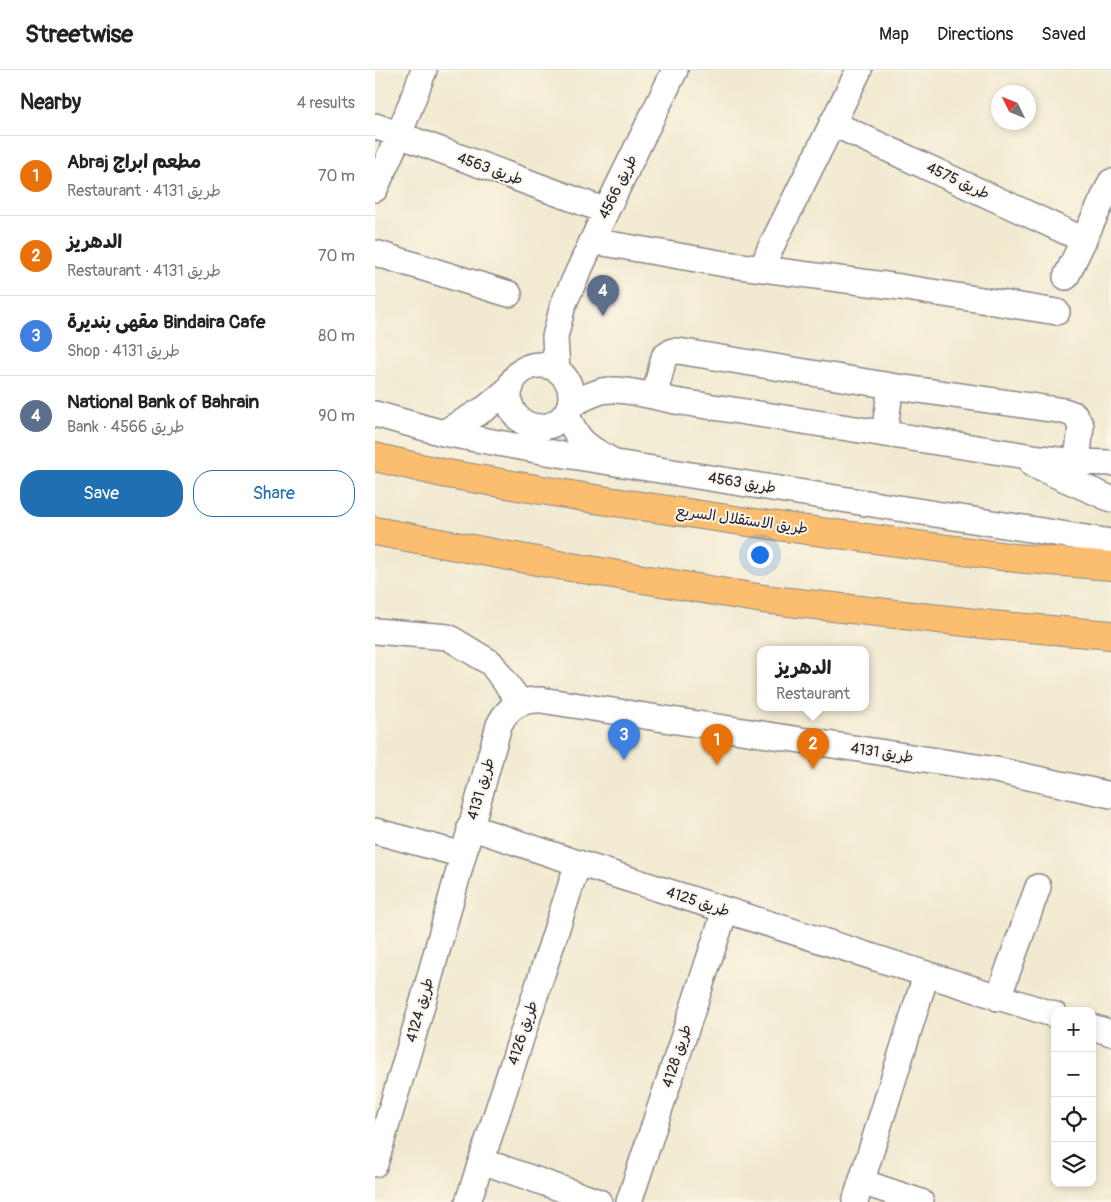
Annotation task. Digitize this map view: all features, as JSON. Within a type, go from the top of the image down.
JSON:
[{"type":"main road","name":"طريق الاستقلال السريع","points":[[375,457],[451,475],[748,522],[1015,558],[1111,566]]},
{"type":"main road","points":[[375,531],[553,564],[763,599],[992,625],[1111,636]]},
{"type":"street","points":[[375,189],[399,135],[424,70]]},
{"type":"street","name":"طريق 4566","points":[[518,378],[563,305],[606,211],[675,70]]},
{"type":"street","points":[[762,269],[770,249],[859,70]]},
{"type":"street","name":"طريق 4575","points":[[832,123],[1084,240]]},
{"type":"street","name":"طريق 4563","points":[[375,126],[606,211]]},
{"type":"street","points":[[1066,277],[1111,182]]},
{"type":"street","points":[[592,241],[762,269],[900,287],[1057,312]]},
{"type":"street","points":[[375,253],[509,294]]},
{"type":"street","name":"طريق 4566","points":[[562,375],[555,337],[563,305]]},
{"type":"street","points":[[665,398],[662,361],[668,353],[673,351],[1070,412],[1075,415],[1081,426],[1077,462]]},
{"type":"street","points":[[443,433],[486,408],[518,378],[541,365],[562,375],[609,379],[665,398]]},
{"type":"street","points":[[562,375],[570,387],[571,396],[568,409],[573,430],[594,451],[615,463]]},
{"type":"street","points":[[518,378],[510,404],[519,420],[527,424],[544,427],[553,424],[568,409],[599,392],[612,390],[1003,452],[1077,462],[1111,463]]},
{"type":"street","points":[[884,434],[891,386]]},
{"type":"street","name":"طريق 4563","points":[[375,414],[443,433],[615,463],[1111,542]]},
{"type":"street","points":[[1003,452],[1111,498]]},
{"type":"street","points":[[375,631],[449,637],[491,663],[520,702]]},
{"type":"street","name":"طريق 4131","points":[[463,855],[499,725],[507,711],[520,702],[531,699],[996,770],[1111,795]]},
{"type":"street","name":"طريق 4125","points":[[470,827],[578,864],[1051,1014]]},
{"type":"street","points":[[375,831],[463,855]]},
{"type":"street","name":"طريق 4124","points":[[375,1164],[419,1016],[463,855]]},
{"type":"street","name":"طريق 4126","points":[[468,1202],[578,864]]},
{"type":"street","points":[[998,998],[1038,887]]},
{"type":"street","name":"طريق 4128","points":[[629,1202],[725,911]]},
{"type":"street","points":[[921,1202],[858,1192],[926,975]]},
{"type":"street","points":[[1096,1028],[1111,1033]]},
{"type":"street","points":[[482,1161],[599,1202]]},
{"type":"place","name":"National Bank of Bahrain","points":[[603,316]]},
{"type":"place","name":"مقهى بنديرة Bindaira Cafe","points":[[624,760]]},
{"type":"place","name":"Abraj مطعم ابراج","points":[[717,765]]},
{"type":"place","name":"الدهريز","points":[[813,769]]}]
